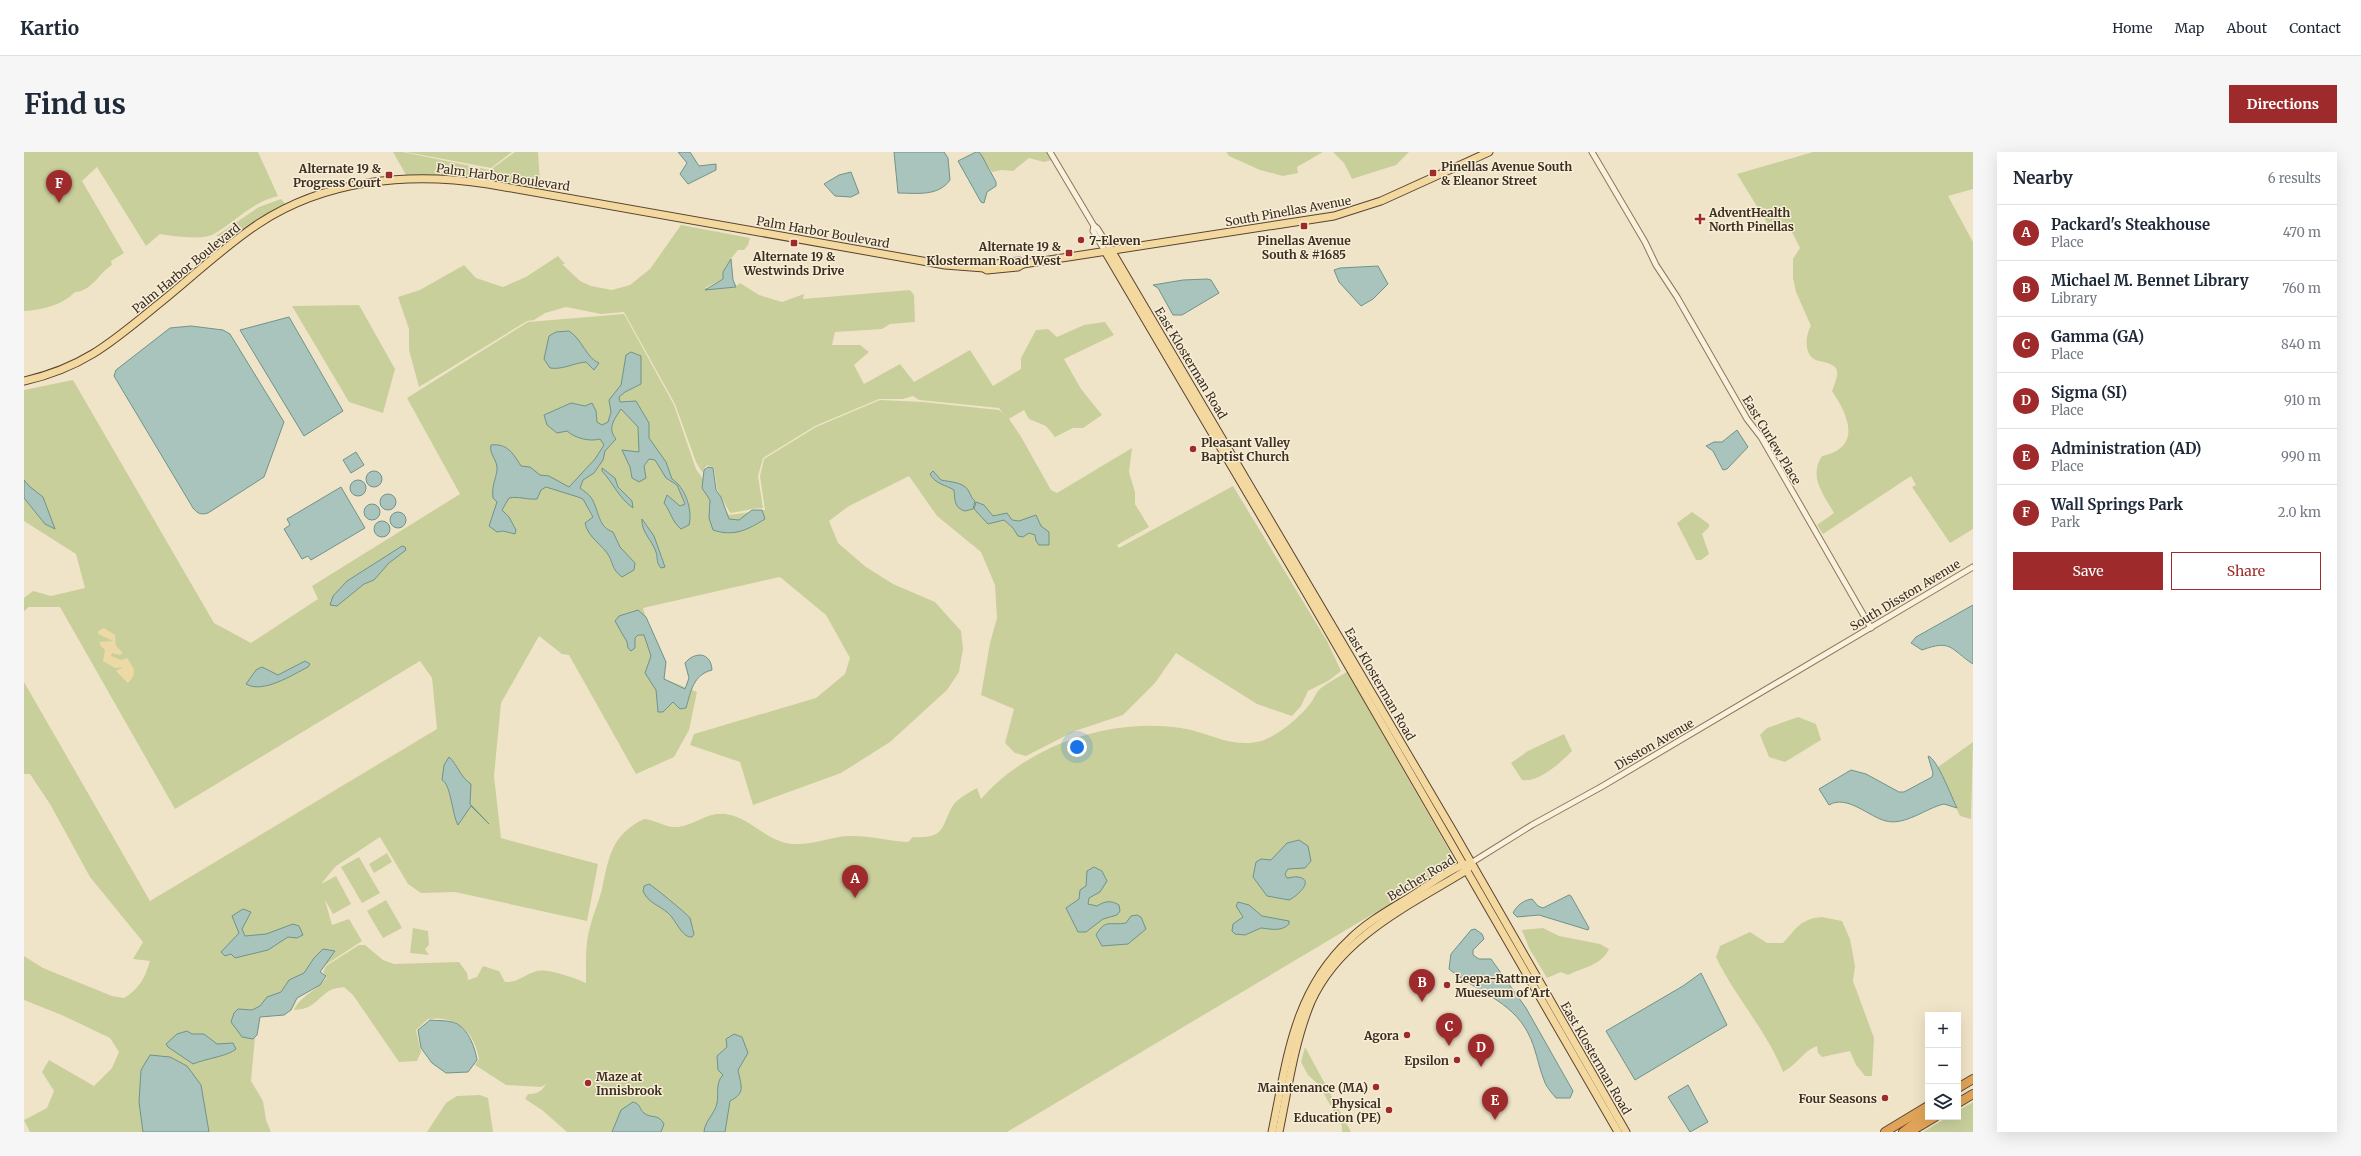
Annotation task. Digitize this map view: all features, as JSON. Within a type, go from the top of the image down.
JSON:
[{"type":"highway","points":[[1961,1086],[1971,1080]]},
{"type":"highway","points":[[1961,1089],[1971,1080]]},
{"type":"highway","points":[[1961,1101],[1973,1094]]},
{"type":"highway","points":[[1885,1132],[1925,1108]]},
{"type":"highway","points":[[1903,1132],[1925,1115]]},
{"type":"highway","points":[[1910,1132],[1930,1120]]},
{"type":"main road","name":"South Pinellas Avenue","points":[[1108,250],[1334,216],[1375,203],[1489,152]]},
{"type":"main road","name":"Palm Harbor Boulevard","points":[[24,381],[77,364],[106,347],[243,235],[277,213],[318,196],[385,179],[433,177],[466,180],[919,261],[984,268],[988,265],[1019,261],[1023,264],[1108,250]]},
{"type":"main road","name":"East Klosterman Road","points":[[1108,250],[1471,863],[1626,1132]]},
{"type":"main road","name":"East Klosterman Road","points":[[1108,250],[1618,1132]]},
{"type":"main road","name":"Belcher Road","points":[[1279,1132],[1302,1026],[1314,997],[1328,973],[1348,950],[1370,931],[1471,863]]},
{"type":"main road","name":"Belcher Road","points":[[1272,1132],[1292,1035],[1303,1004],[1320,973],[1350,938],[1370,922],[1465,867]]},
{"type":"street","points":[[1050,152],[1094,226],[1093,231],[1108,250]]},
{"type":"street","name":"East Curlew Place","points":[[1592,152],[1628,213],[1656,265],[1677,297],[1747,419],[1761,438],[1871,628]]},
{"type":"street","name":"South Disston Avenue","points":[[1847,641],[1973,567]]},
{"type":"street","name":"Disston Avenue","points":[[1471,863],[1532,825],[1847,641]]},
{"type":"green space","points":[[24,152],[258,152],[278,196],[259,203],[212,235],[201,237],[179,237],[160,234],[146,246],[97,167],[82,181],[124,253],[111,261],[112,265],[86,289],[75,292],[70,297],[52,306],[24,311]]},
{"type":"green space","points":[[393,152],[403,152],[490,170],[515,152],[538,152],[540,182],[546,192],[452,176],[406,175]]},
{"type":"green space","points":[[406,152],[512,152],[491,168]]},
{"type":"green space","points":[[979,152],[1047,152],[1052,160],[1044,162],[1029,158],[1013,171],[1002,170],[992,172]]},
{"type":"green space","points":[[1226,152],[1323,152],[1297,167],[1298,173],[1283,176],[1260,170],[1229,156]]},
{"type":"green space","points":[[1333,152],[1409,152],[1396,165],[1352,179],[1344,163]]},
{"type":"green space","points":[[1813,152],[1973,152],[1973,189],[1948,196],[1973,242],[1973,529],[1950,543],[1912,487],[1916,485],[1911,476],[1823,534],[1817,525],[1834,513],[1819,486],[1817,479],[1818,464],[1822,456],[1835,452],[1843,446],[1847,439],[1847,420],[1832,391],[1837,370],[1831,365],[1814,359],[1810,356],[1808,351],[1807,335],[1811,326],[1796,292],[1793,278],[1793,259],[1800,248],[1793,234],[1785,225],[1777,231],[1769,226],[1737,174]]},
{"type":"green space","points":[[281,199],[287,206],[238,237],[216,236],[259,207]]},
{"type":"green space","points":[[681,225],[750,238],[748,245],[744,250],[738,250],[730,260],[723,279],[705,288],[734,288],[740,283],[759,295],[782,302],[804,294],[803,299],[910,290],[914,295],[915,322],[890,324],[882,329],[835,332],[832,345],[860,345],[869,352],[854,365],[864,384],[900,364],[914,382],[970,350],[993,386],[1021,369],[1021,358],[1036,330],[1048,329],[1057,337],[1084,325],[1105,322],[1114,335],[1064,359],[1081,389],[1102,415],[1083,428],[1073,428],[1055,437],[1046,426],[1029,419],[1024,410],[1009,419],[1020,435],[1051,490],[1057,493],[1132,448],[1129,472],[1135,492],[1135,504],[1149,527],[1117,545],[1119,548],[1233,486],[1327,641],[1341,671],[1328,681],[1308,691],[1301,706],[1292,716],[1257,704],[1176,653],[1155,683],[1123,715],[1075,731],[1026,756],[1015,753],[1005,743],[1014,709],[981,695],[990,643],[997,618],[995,585],[981,552],[937,516],[909,476],[849,506],[829,521],[838,543],[866,567],[893,584],[935,602],[961,631],[963,649],[959,672],[947,690],[890,742],[841,773],[753,805],[740,762],[690,745],[694,734],[816,698],[845,674],[850,658],[826,615],[780,577],[643,608],[665,679],[697,692],[689,730],[674,757],[636,774],[569,655],[562,654],[539,636],[501,703],[494,776],[501,838],[598,864],[587,921],[455,892],[421,893],[408,884],[380,837],[336,866],[321,884],[336,876],[351,904],[333,914],[325,900],[332,925],[349,919],[362,941],[318,970],[257,1015],[251,1081],[263,1101],[266,1120],[271,1132],[30,1132],[24,1120],[47,1108],[54,1091],[42,1072],[49,1060],[94,1086],[112,1068],[119,1052],[110,1038],[64,1016],[24,1000],[24,956],[43,968],[112,996],[124,998],[138,987],[146,973],[150,961],[133,959],[143,942],[90,877],[50,804],[30,774],[24,774],[24,682],[150,901],[437,729],[432,678],[420,661],[175,809],[60,607],[29,607],[24,611],[24,598],[33,591],[51,596],[85,588],[76,554],[24,521],[24,390],[73,380],[214,623],[251,643],[318,599],[312,586],[460,494],[407,398],[528,322],[624,314],[674,405],[696,469],[729,515],[765,510],[760,476],[764,459],[816,427],[880,400],[923,402],[999,410],[1003,414],[999,408],[919,400],[913,396],[903,399],[879,399],[815,426],[763,458],[758,476],[763,508],[730,513],[717,489],[714,468],[707,465],[702,472],[696,462],[675,404],[624,312],[601,314],[566,307],[545,313],[534,320],[527,321],[419,387],[409,350],[409,329],[398,297],[420,290],[464,265],[476,278],[503,287],[526,277],[558,256],[565,264],[562,264],[580,281],[591,286],[612,290],[630,285],[650,269]]},
{"type":"green space","points":[[359,305],[395,369],[383,413],[349,402],[292,306]]},
{"type":"green space","points":[[1692,512],[1709,524],[1709,527],[1702,534],[1709,554],[1701,560],[1696,560],[1677,523]]},
{"type":"green space","points":[[1347,672],[1457,864],[1007,1132],[567,1132],[542,1110],[525,1099],[528,1094],[538,1092],[546,1084],[541,1087],[506,1085],[475,1065],[479,1059],[477,1049],[469,1033],[456,1023],[439,1018],[428,1019],[416,1030],[421,1052],[417,1061],[399,1062],[353,995],[344,987],[331,990],[306,1008],[294,1010],[301,1000],[319,986],[327,977],[323,972],[326,966],[359,945],[365,945],[383,960],[394,964],[459,962],[467,973],[468,980],[477,977],[483,966],[499,971],[505,982],[518,980],[533,972],[542,970],[562,974],[586,983],[588,934],[601,894],[613,848],[624,832],[644,819],[673,827],[680,827],[712,815],[726,814],[744,820],[767,835],[784,843],[801,844],[848,836],[871,837],[908,842],[913,837],[932,836],[938,833],[954,804],[965,795],[977,788],[981,799],[1000,780],[1022,764],[1046,750],[1072,739],[1099,731],[1126,727],[1154,726],[1181,728],[1240,743],[1261,741],[1274,735],[1287,726],[1311,703],[1321,688]]},
{"type":"green space","points":[[1798,717],[1816,724],[1821,740],[1785,762],[1769,757],[1760,735],[1767,728]]},
{"type":"green space","points":[[1564,734],[1572,751],[1549,771],[1529,780],[1522,780],[1511,763],[1528,751]]},
{"type":"green space","points":[[1973,742],[1971,819],[1960,816],[1938,767]]},
{"type":"green space","points":[[387,853],[392,862],[374,873],[369,864]]},
{"type":"green space","points":[[359,857],[380,893],[362,903],[341,867]]},
{"type":"green space","points":[[386,900],[402,928],[383,938],[367,911]]},
{"type":"green space","points":[[1822,917],[1842,921],[1850,939],[1855,966],[1853,981],[1874,1038],[1872,1076],[1865,1076],[1856,1065],[1850,1051],[1822,1057],[1818,1053],[1817,1046],[1807,1052],[1783,1072],[1760,1028],[1732,986],[1716,957],[1720,946],[1750,932],[1767,943],[1783,943],[1804,922]]},
{"type":"green space","points":[[413,928],[428,931],[429,945],[425,949],[429,955],[410,953]]},
{"type":"green space","points":[[1543,928],[1559,936],[1600,944],[1609,949],[1602,959],[1591,965],[1568,975],[1561,972],[1547,978],[1529,948],[1522,930]]},
{"type":"green space","points":[[1305,1047],[1351,1132],[1342,1132],[1342,1126],[1319,1085],[1308,1075],[1301,1062]]},
{"type":"green space","points":[[480,1095],[488,1098],[493,1132],[427,1132],[446,1103],[457,1096]]},
{"type":"green space","points":[[1973,1102],[1973,1132],[1923,1132],[1943,1120],[1961,1120],[1961,1109]]},
{"type":"sand","points":[[104,628],[115,635],[116,646],[123,653],[120,655],[112,653],[111,656],[121,660],[127,658],[134,670],[133,676],[128,683],[116,671],[123,667],[115,668],[103,661],[105,650],[99,642],[113,641],[98,634],[98,631]]},
{"type":"water","points":[[678,152],[690,152],[699,166],[716,164],[716,170],[688,184],[680,174],[687,163]]},
{"type":"water","points":[[894,152],[944,152],[948,158],[950,180],[945,185],[933,192],[898,193]]},
{"type":"water","points":[[979,152],[982,156],[996,182],[996,186],[987,192],[984,203],[981,202],[958,161]]},
{"type":"water","points":[[851,172],[859,193],[851,197],[835,196],[824,184],[839,175]]},
{"type":"water","points":[[731,259],[733,280],[736,287],[705,290],[723,279],[723,272]]},
{"type":"water","points":[[1378,266],[1388,284],[1373,299],[1361,306],[1339,282],[1334,270],[1340,268]]},
{"type":"water","points":[[1183,280],[1211,280],[1219,293],[1182,315],[1173,315],[1158,288],[1153,285]]},
{"type":"water","points":[[289,317],[343,411],[304,436],[240,330]]},
{"type":"water","points":[[191,326],[223,330],[230,334],[284,422],[264,477],[208,513],[203,514],[198,513],[193,508],[114,376],[116,370],[170,328]]},
{"type":"water","points":[[569,331],[578,339],[591,357],[599,363],[594,370],[586,362],[559,368],[550,368],[544,359],[549,336],[556,332]]},
{"type":"water","points":[[631,352],[641,356],[641,384],[625,392],[619,397],[620,402],[636,401],[649,423],[649,438],[666,462],[672,479],[681,487],[687,499],[690,519],[689,525],[681,529],[668,510],[664,503],[667,495],[680,506],[685,504],[677,485],[666,478],[655,460],[649,459],[644,466],[646,478],[639,482],[632,478],[630,467],[622,450],[639,452],[638,427],[621,409],[612,424],[613,435],[616,439],[605,451],[603,460],[594,473],[583,480],[580,488],[591,497],[604,526],[613,532],[620,547],[635,563],[634,570],[622,577],[615,569],[606,552],[589,533],[585,523],[593,517],[583,499],[578,497],[546,487],[541,490],[537,499],[516,497],[509,498],[502,510],[509,517],[516,530],[515,534],[503,531],[497,532],[489,526],[497,502],[493,498],[493,493],[497,467],[492,454],[491,445],[505,447],[512,453],[521,466],[530,467],[540,475],[549,476],[569,487],[595,459],[604,445],[600,439],[582,439],[567,431],[557,433],[547,425],[544,415],[571,403],[585,406],[592,403],[596,411],[597,422],[602,425],[608,422],[611,412],[609,400],[621,385],[626,355]]},
{"type":"water","points":[[1737,430],[1748,447],[1727,469],[1723,470],[1713,451],[1706,446],[1714,442],[1722,442]]},
{"type":"water","points":[[356,452],[364,465],[351,473],[343,460]]},
{"type":"water","points":[[708,467],[713,468],[716,490],[721,497],[729,519],[739,520],[752,510],[762,510],[765,519],[740,531],[727,533],[713,530],[709,518],[710,500],[702,488],[704,470]]},
{"type":"water","points":[[602,468],[615,478],[618,487],[632,501],[633,508],[620,495],[602,471]]},
{"type":"water","points":[[371,471],[377,471],[382,476],[380,485],[377,487],[371,487],[366,482],[366,476]]},
{"type":"water","points":[[933,471],[941,480],[966,487],[975,501],[973,509],[965,511],[961,510],[957,506],[954,490],[935,480],[930,474]]},
{"type":"water","points":[[24,480],[43,497],[55,529],[45,524],[24,498]]},
{"type":"water","points":[[358,480],[364,482],[366,488],[364,494],[358,496],[352,494],[350,488],[352,482]]},
{"type":"water","points":[[341,487],[365,528],[311,560],[308,556],[302,559],[284,529],[290,525],[287,519]]},
{"type":"water","points":[[388,494],[394,496],[396,502],[394,508],[388,510],[382,508],[380,502],[382,496]]},
{"type":"water","points":[[976,502],[984,505],[993,516],[1007,513],[1012,520],[1019,521],[1036,515],[1041,526],[1049,532],[1049,545],[1039,545],[1036,541],[1035,535],[1029,533],[1023,537],[1018,536],[1013,528],[1004,520],[988,524],[974,509]]},
{"type":"water","points":[[372,504],[378,506],[380,512],[378,518],[372,520],[366,518],[364,512],[366,506]]},
{"type":"water","points":[[398,512],[405,517],[406,520],[401,527],[398,528],[391,523],[390,520],[395,513]]},
{"type":"water","points":[[642,519],[654,536],[665,567],[661,568],[658,564],[656,552],[643,528]]},
{"type":"water","points":[[382,521],[389,526],[390,529],[385,536],[382,537],[375,532],[374,529],[379,522]]},
{"type":"water","points":[[402,546],[405,547],[406,550],[389,563],[374,580],[364,584],[337,606],[330,605],[333,596],[347,581]]},
{"type":"water","points":[[1973,605],[1973,664],[1950,647],[1939,645],[1922,650],[1911,643],[1916,637]]},
{"type":"water","points":[[638,610],[646,617],[666,662],[664,679],[685,689],[689,678],[685,663],[689,659],[693,656],[702,655],[709,660],[711,664],[712,670],[706,672],[694,684],[686,708],[680,709],[673,702],[663,712],[658,712],[656,690],[645,673],[651,656],[644,635],[638,635],[635,638],[635,648],[631,651],[628,648],[627,642],[615,621],[619,616]]},
{"type":"water","points":[[305,661],[310,664],[308,667],[286,679],[261,687],[246,684],[256,670],[262,667],[278,675]]},
{"type":"water","points":[[1928,756],[1932,758],[1940,771],[1957,808],[1944,804],[1908,819],[1893,822],[1879,819],[1858,807],[1843,802],[1836,802],[1829,805],[1819,789],[1851,770],[1866,774],[1899,792],[1904,792],[1932,777],[1933,773]]},
{"type":"water","points":[[449,757],[464,778],[471,784],[470,804],[489,824],[471,806],[458,825],[447,787],[442,780],[444,765]]},
{"type":"water","points":[[1299,840],[1308,846],[1311,861],[1305,868],[1288,869],[1285,874],[1287,878],[1297,877],[1303,879],[1305,881],[1305,885],[1296,896],[1289,900],[1267,896],[1253,877],[1256,862],[1261,859],[1271,860],[1287,843]]},
{"type":"water","points":[[1094,867],[1102,871],[1107,881],[1100,892],[1089,898],[1088,904],[1097,906],[1105,902],[1113,902],[1119,905],[1120,911],[1117,915],[1103,919],[1086,932],[1078,932],[1066,908],[1079,899],[1080,890],[1086,886],[1087,871]]},
{"type":"water","points":[[649,884],[690,918],[694,934],[692,937],[685,935],[665,910],[654,904],[645,895],[643,891],[644,886]]},
{"type":"water","points":[[1569,895],[1589,928],[1588,930],[1539,915],[1517,917],[1513,913],[1519,905],[1532,899],[1538,906],[1543,908]]},
{"type":"water","points":[[1238,902],[1249,905],[1262,916],[1289,921],[1289,924],[1286,927],[1279,929],[1261,928],[1245,935],[1235,934],[1232,931],[1233,924],[1243,917],[1236,906]]},
{"type":"water","points":[[243,909],[251,912],[242,929],[245,936],[266,934],[293,924],[299,926],[303,935],[297,938],[288,937],[268,950],[235,958],[231,954],[225,956],[221,952],[239,933],[232,916]]},
{"type":"water","points":[[1137,915],[1141,917],[1146,929],[1128,944],[1102,946],[1096,935],[1103,926],[1109,924],[1126,923],[1131,916]]},
{"type":"water","points":[[1475,929],[1482,934],[1484,939],[1473,950],[1473,955],[1479,959],[1491,959],[1526,1008],[1573,1091],[1570,1098],[1556,1098],[1545,1083],[1531,1039],[1521,1022],[1512,1012],[1449,969],[1451,954],[1471,930]]},
{"type":"water","points":[[323,949],[335,951],[320,972],[326,976],[320,985],[297,998],[291,1010],[284,1015],[260,1017],[257,1035],[253,1039],[242,1037],[231,1022],[234,1013],[238,1009],[252,1010],[260,1006],[267,997],[281,992],[289,980],[304,973],[314,958]]},
{"type":"water","points":[[1701,973],[1727,1025],[1635,1080],[1606,1031],[1683,986]]},
{"type":"water","points":[[430,1020],[452,1022],[462,1027],[466,1032],[472,1043],[477,1060],[468,1072],[446,1073],[432,1063],[421,1048],[418,1030]]},
{"type":"water","points":[[187,1031],[192,1034],[204,1034],[217,1044],[233,1043],[236,1049],[228,1054],[193,1064],[168,1047],[166,1044],[177,1034]]},
{"type":"water","points":[[734,1034],[742,1037],[748,1053],[738,1070],[741,1085],[740,1092],[730,1101],[725,1132],[704,1132],[706,1124],[716,1107],[718,1099],[718,1085],[723,1075],[718,1070],[717,1056],[727,1047],[726,1039]]},
{"type":"water","points":[[150,1055],[170,1057],[187,1066],[201,1085],[209,1132],[143,1132],[139,1102],[141,1070]]},
{"type":"water","points":[[1688,1085],[1708,1122],[1690,1132],[1668,1097]]},
{"type":"water","points":[[633,1102],[639,1105],[642,1111],[647,1115],[657,1117],[662,1121],[664,1124],[661,1132],[612,1132],[621,1110]]},
{"type":"place","name":"Pinellas Avenue South & Eleanor Street","points":[[1433,173]]},
{"type":"place","name":"Alternate 19 & Progress Court","points":[[389,175]]},
{"type":"place","name":"Wall Springs Park","points":[[59,203]]},
{"type":"place","name":"AdventHealth North Pinellas","points":[[1700,219]]},
{"type":"place","name":"Pinellas Avenue South & #1685","points":[[1304,226]]},
{"type":"place","name":"7-Eleven","points":[[1081,240]]},
{"type":"place","name":"Alternate 19 & Westwinds Drive","points":[[794,243]]},
{"type":"place","name":"Alternate 19 & Klosterman Road West","points":[[1069,253]]},
{"type":"place","name":"Pleasant Valley Baptist Church","points":[[1193,449]]},
{"type":"place","name":"Packard's Steakhouse","points":[[855,898]]},
{"type":"place","name":"Leepa-Rattner Mueseum of Art","points":[[1447,985]]},
{"type":"place","name":"Michael M. Bennet Library","points":[[1422,1002]]},
{"type":"place","name":"Agora","points":[[1407,1035]]},
{"type":"place","name":"Gamma (GA)","points":[[1449,1046]]},
{"type":"place","name":"Epsilon","points":[[1457,1060]]},
{"type":"place","name":"Sigma (SI)","points":[[1481,1067]]},
{"type":"place","name":"Maze at Innisbrook","points":[[588,1083]]},
{"type":"place","name":"Maintenance (MA)","points":[[1376,1087]]},
{"type":"place","name":"Four Seasons","points":[[1885,1098]]},
{"type":"place","name":"Physical Education (PE)","points":[[1389,1110]]},
{"type":"place","name":"Administration (AD)","points":[[1495,1120]]}]
